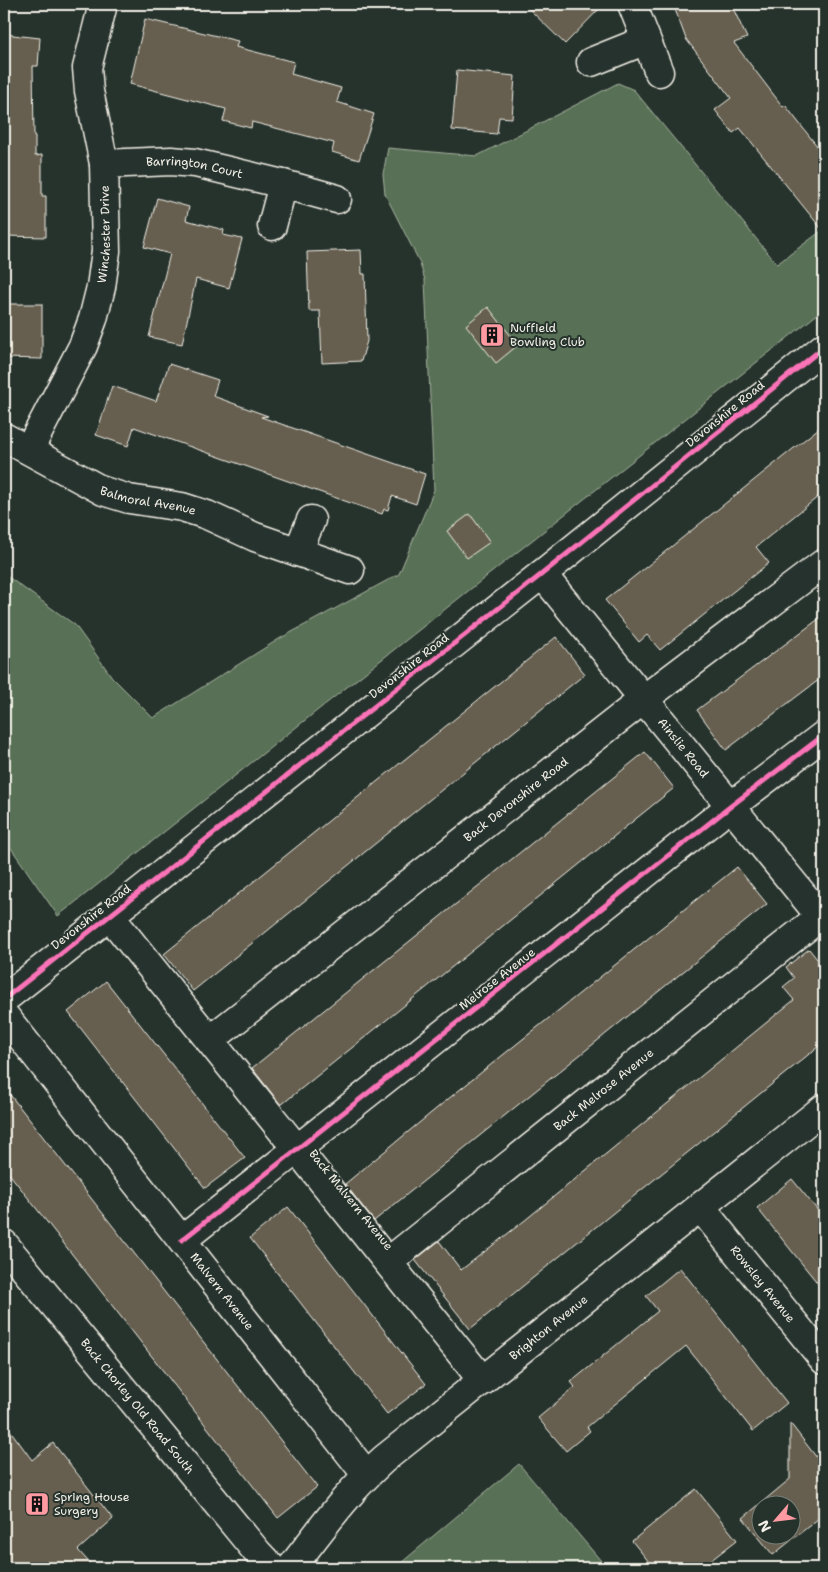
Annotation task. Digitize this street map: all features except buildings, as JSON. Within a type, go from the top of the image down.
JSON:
[{"type":"street","name":"Winchester Drive","points":[[29,450],[83,346],[93,319],[101,287],[106,251],[104,164],[89,92],[87,68],[103,4]]},
{"type":"street","points":[[632,4],[659,72]]},
{"type":"street","points":[[591,62],[646,40]]},
{"type":"street","name":"Barrington Court","points":[[104,164],[171,161],[195,163],[337,199]]},
{"type":"street","points":[[272,226],[283,184]]},
{"type":"street","name":"Devonshire Road","points":[[4,999],[542,574],[824,347]]},
{"type":"street","name":"Balmoral Avenue","points":[[4,437],[103,491],[129,499],[182,507],[207,515],[255,537],[350,570]]},
{"type":"street","points":[[298,552],[311,520]]},
{"type":"street","name":"Back Devonshire Road","points":[[210,1040],[644,699],[824,563]]},
{"type":"street","name":"Ainslie Road","points":[[542,574],[822,919]]},
{"type":"street","name":"Melrose Avenue","points":[[182,1240],[731,806],[824,735]]},
{"type":"street","name":"Back Malvern Avenue","points":[[109,916],[484,1381]]},
{"type":"street","name":"Back Melrose Avenue","points":[[388,1262],[822,919]]},
{"type":"street","name":"Malvern Avenue","points":[[4,1015],[366,1474]]},
{"type":"street","name":"Brighton Avenue","points":[[291,1568],[366,1474],[824,1108]]},
{"type":"street","name":"Rowsley Avenue","points":[[701,1208],[824,1360]]},
{"type":"street","name":"Back Chorley Old Road South","points":[[4,1244],[272,1568]]},
{"type":"green space","points":[[618,83],[634,90],[777,264],[824,229],[824,309],[58,916],[4,838],[4,574],[75,625],[112,677],[153,718],[279,639],[399,574],[434,490],[425,280],[419,261],[385,194],[383,174],[388,148],[477,156]]},
{"type":"green space","points":[[519,1464],[607,1568],[395,1568]]},
{"type":"cycle path","points":[[4,999],[542,574],[824,347]]},
{"type":"cycle path","points":[[182,1240],[731,806],[824,735]]},
{"type":"place","name":"Nuffield Bowling Club","points":[[492,335]]},
{"type":"place","name":"Spring House Surgery","points":[[37,1504]]}]
